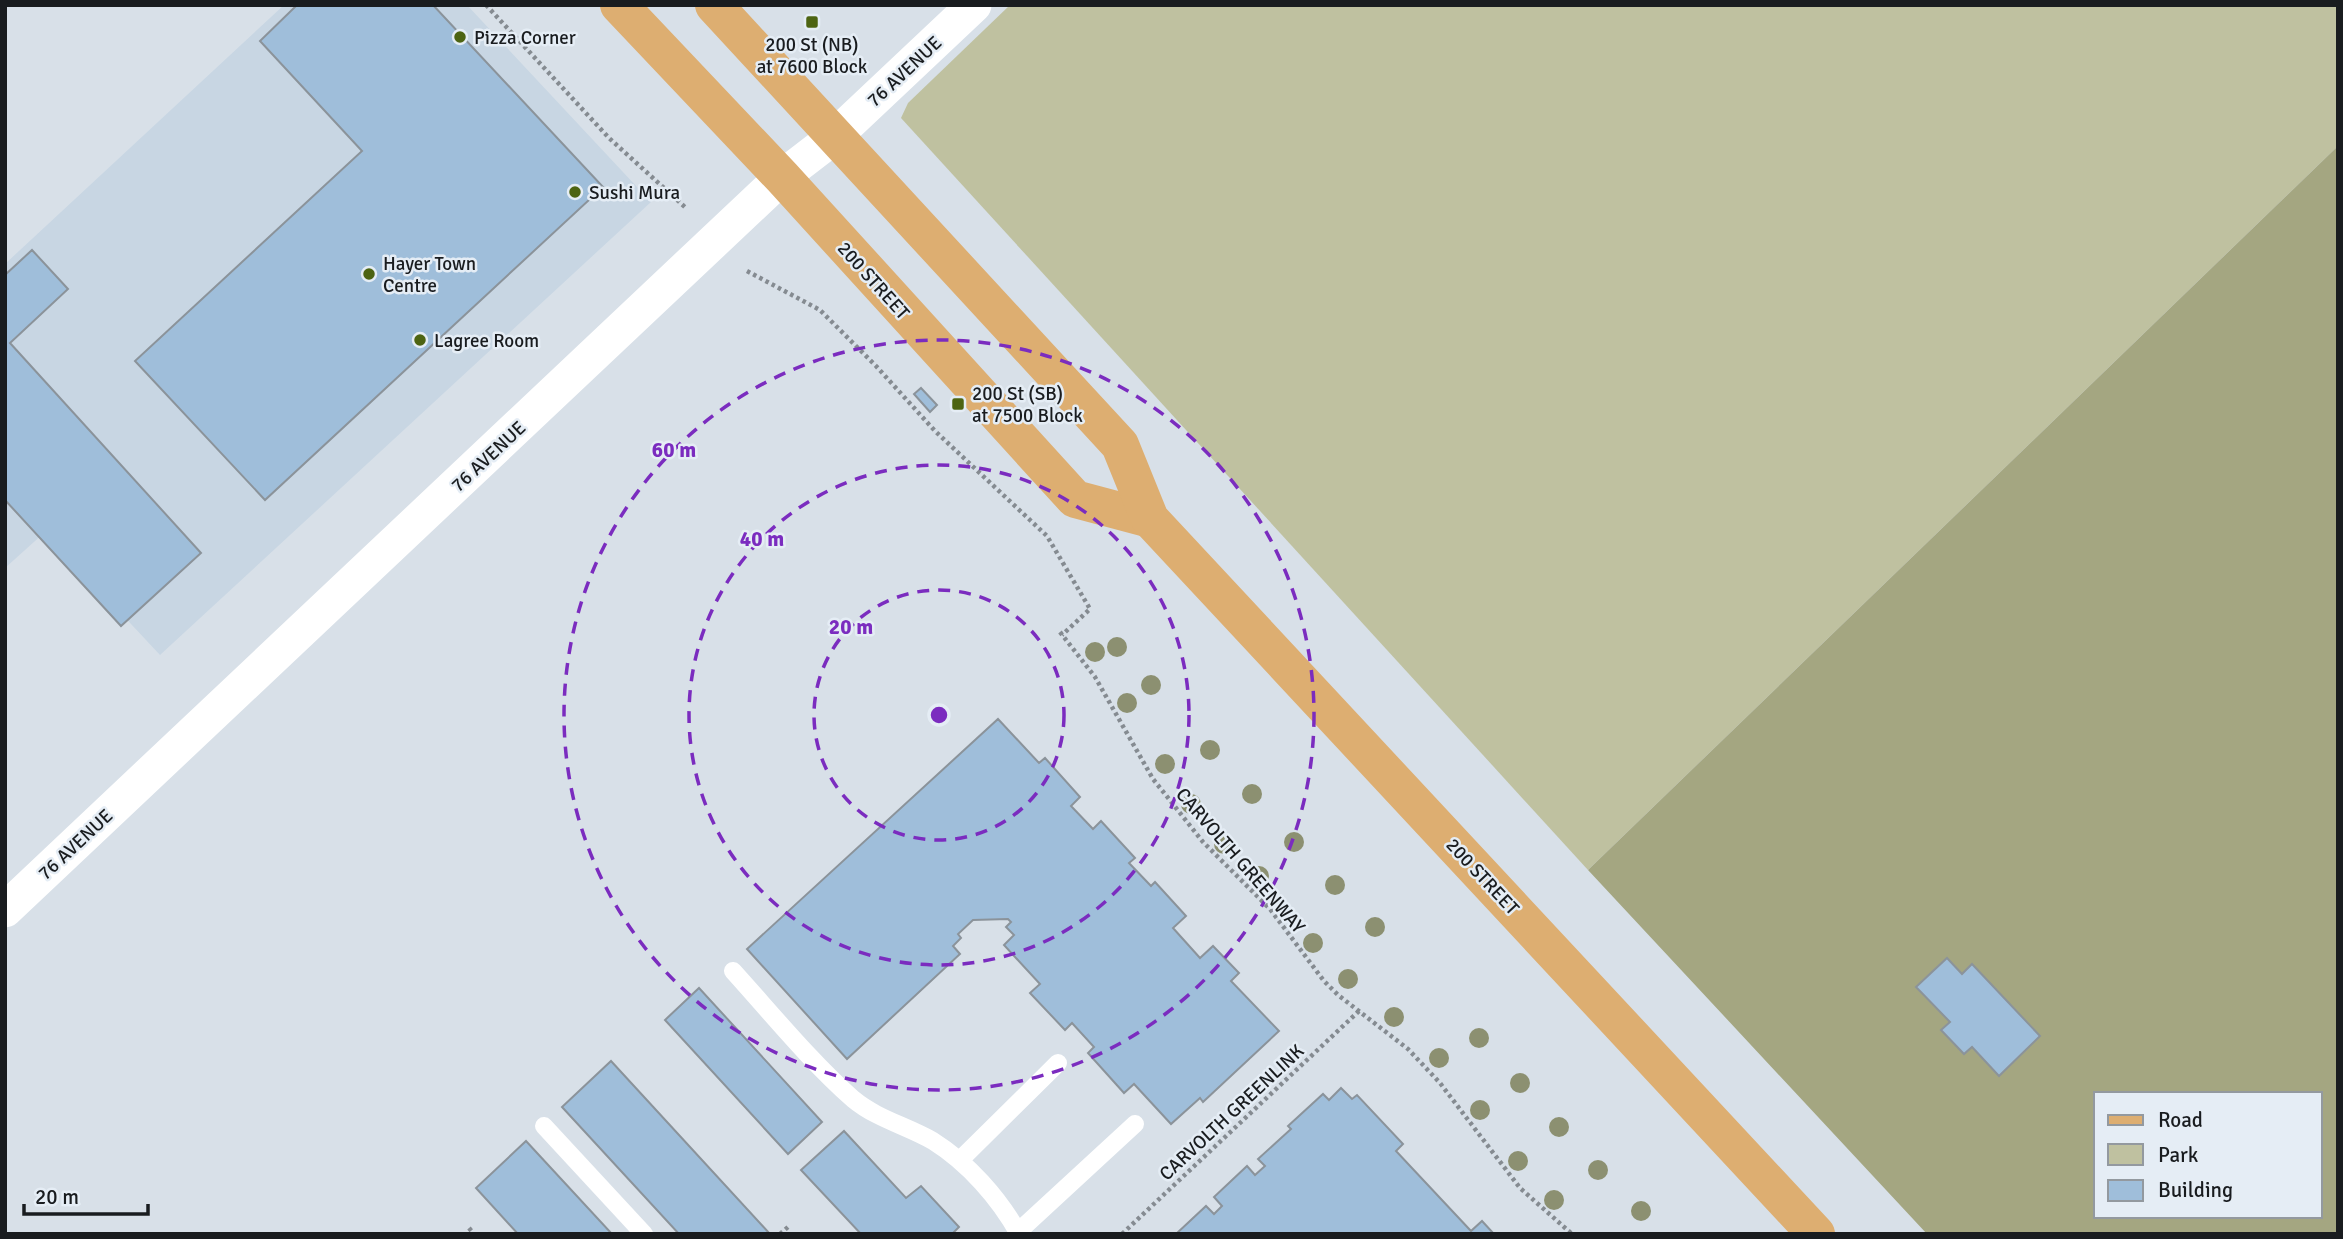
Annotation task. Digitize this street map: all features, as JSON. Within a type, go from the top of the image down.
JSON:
[{"type":"main road","name":"200 STREET","points":[[619,5],[782,177],[1075,499],[1150,519]]},
{"type":"main road","name":"200 STREET","points":[[714,5],[1120,445],[1150,519],[1816,1234]]},
{"type":"street","name":"76 AVENUE","points":[[5,910],[782,177],[834,137],[974,5]]},
{"type":"lane","points":[[733,971],[854,1100],[870,1112],[932,1140],[960,1160],[988,1190],[1019,1233],[1135,1124]]},
{"type":"lane","points":[[960,1160],[1058,1063]]},
{"type":"lane","points":[[544,1125],[644,1234]]},
{"type":"path","points":[[486,5],[609,138],[686,208]]},
{"type":"path","name":"CARVOLTH GREENWAY","points":[[747,271],[820,310],[935,431],[1047,536],[1090,609],[1061,633],[1095,677],[1153,779],[1171,804],[1222,863],[1270,909],[1324,981],[1408,1049],[1440,1083],[1520,1188],[1573,1234]]},
{"type":"path","name":"CARVOLTH GREENLINK","points":[[1122,1234],[1359,1012]]},
{"type":"path","points":[[780,1234],[788,1227]]},
{"type":"path","points":[[469,1228],[474,1234]]},
{"type":"shaded area","name":"Hayer Town Centre","points":[[284,5],[467,5],[651,202],[160,655],[45,532],[5,568],[5,264]]},
{"type":"green space","points":[[1010,5],[2338,5],[2338,146],[1588,870],[901,118],[908,103]]},
{"type":"green space","points":[[2338,146],[2338,1234],[1927,1234],[1588,870]]},
{"type":"building","name":"Hayer Town Centre","points":[[297,5],[433,5],[603,187],[265,500],[135,361],[362,151],[260,41]]},
{"type":"building","points":[[32,250],[68,289],[10,343],[201,553],[121,626],[5,500],[5,275]]},
{"type":"building","points":[[921,388],[937,405],[930,412],[914,394]]},
{"type":"building","points":[[998,719],[1039,763],[1045,758],[1080,797],[1071,806],[1093,829],[1101,821],[1135,858],[1129,863],[1151,886],[1155,882],[1186,916],[1173,928],[1200,958],[1213,946],[1239,973],[1231,981],[1279,1031],[1203,1102],[1200,1098],[1171,1124],[1134,1084],[1124,1093],[1088,1053],[1094,1047],[1072,1023],[1065,1030],[1030,993],[1040,984],[1004,945],[1014,935],[1006,927],[1011,922],[1008,919],[973,920],[958,934],[961,938],[953,946],[960,954],[847,1059],[747,949]]},
{"type":"building","points":[[1947,958],[1962,974],[1972,964],[2040,1036],[1999,1076],[1972,1047],[1964,1054],[1941,1030],[1950,1022],[1916,987]]},
{"type":"building","points":[[699,988],[822,1122],[788,1154],[665,1020]]},
{"type":"building","points":[[611,1061],[770,1234],[679,1234],[562,1107]]},
{"type":"building","points":[[1341,1088],[1352,1099],[1357,1095],[1403,1144],[1396,1151],[1471,1231],[1482,1221],[1494,1234],[1176,1234],[1206,1206],[1214,1214],[1222,1206],[1214,1197],[1247,1166],[1255,1175],[1265,1166],[1258,1159],[1291,1129],[1288,1126],[1323,1094],[1329,1100]]},
{"type":"building","points":[[844,1131],[906,1198],[921,1186],[959,1227],[952,1234],[861,1234],[801,1170]]},
{"type":"building","points":[[526,1141],[612,1234],[518,1234],[476,1188]]},
{"type":"place","name":"200 St (NB) at 7600 Block","points":[[812,22]]},
{"type":"place","name":"Pizza Corner","points":[[460,37]]},
{"type":"place","name":"Sushi Mura","points":[[575,192]]},
{"type":"place","name":"Hayer Town Centre","points":[[369,274]]},
{"type":"place","name":"Lagree Room","points":[[420,340]]},
{"type":"place","name":"200 St (SB) at 7500 Block","points":[[958,404]]}]
